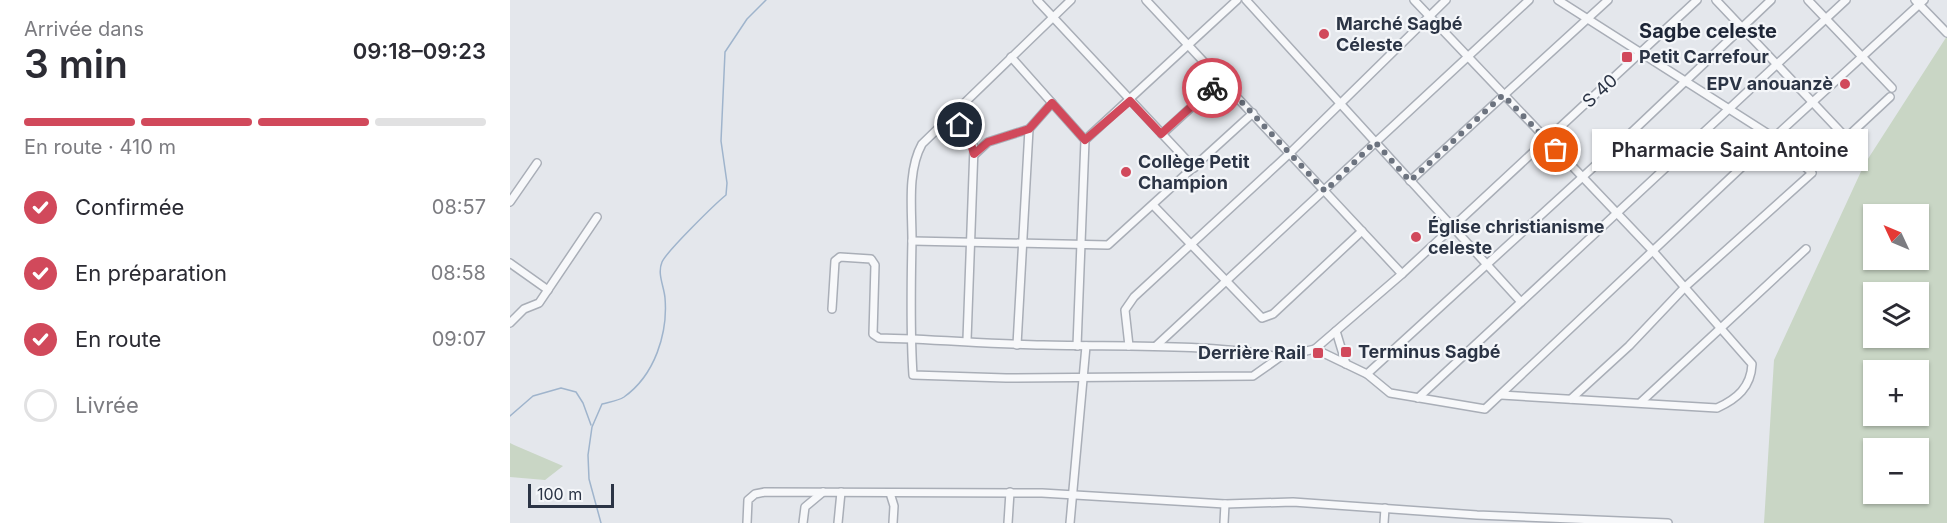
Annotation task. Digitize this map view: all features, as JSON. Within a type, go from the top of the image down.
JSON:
[{"type":"street","points":[[1037,0],[1194,168]]},
{"type":"street","points":[[1071,0],[918,150],[913,176],[911,339],[913,375],[1006,378],[1253,376],[1280,357]]},
{"type":"street","points":[[1085,140],[1130,101],[1237,0]]},
{"type":"street","points":[[1246,0],[1521,302]]},
{"type":"street","points":[[1414,0],[1616,216],[1652,250],[1752,364],[1745,389],[1717,408],[1501,395]]},
{"type":"street","points":[[1129,346],[1125,310],[1128,303],[1290,153],[1446,0]]},
{"type":"street","points":[[1156,346],[1529,0]]},
{"type":"street","points":[[1558,0],[1730,108],[1801,160],[1812,174],[1685,287],[1629,346],[1571,399]]},
{"type":"street","points":[[1410,181],[1608,0]]},
{"type":"street","name":"S 40","points":[[1315,349],[1402,274],[1697,0]]},
{"type":"street","points":[[1716,0],[1853,145]]},
{"type":"street","points":[[1367,374],[1582,178],[1771,0]]},
{"type":"street","points":[[1808,0],[1892,88]]},
{"type":"street","points":[[1418,398],[1846,0]]},
{"type":"street","points":[[1150,1],[1189,46],[1402,274]]},
{"type":"street","points":[[832,309],[835,261],[840,257],[871,259],[874,265],[873,334],[879,338],[967,340],[1017,345],[1156,346],[1280,357],[1315,349],[1367,374],[1390,393],[1485,409],[1919,1],[1947,33]]},
{"type":"street","points":[[1011,57],[1085,140],[1077,346]]},
{"type":"street","points":[[1161,134],[1221,80]]},
{"type":"street","points":[[1846,138],[1890,97]]},
{"type":"street","points":[[974,154],[988,142],[1029,129],[1052,103]]},
{"type":"street","points":[[912,241],[1080,244],[1113,242],[1253,113]]},
{"type":"street","points":[[951,116],[968,134],[974,154],[967,340]]},
{"type":"street","points":[[1017,345],[1029,129]]},
{"type":"street","points":[[510,202],[537,163]]},
{"type":"street","points":[[1153,205],[1256,312],[1267,318],[1362,231]]},
{"type":"street","points":[[510,323],[524,309],[537,305],[597,217]]},
{"type":"street","points":[[1641,402],[1720,326],[1806,249]]},
{"type":"street","points":[[510,263],[548,290]]},
{"type":"street","points":[[1336,331],[1346,364]]},
{"type":"street","points":[[1070,523],[1086,346]]},
{"type":"street","points":[[803,523],[805,507],[823,492]]},
{"type":"street","points":[[747,523],[748,500],[755,494],[823,492],[1010,492],[1225,504],[1293,502],[1385,508],[1477,519],[1668,523]]},
{"type":"street","points":[[838,523],[841,492]]},
{"type":"street","points":[[1008,523],[1010,492]]},
{"type":"street","points":[[890,493],[894,506],[893,523]]},
{"type":"street","points":[[1224,523],[1225,504]]},
{"type":"street","points":[[1384,523],[1385,508]]},
{"type":"green space","points":[[1947,36],[1947,523],[1764,523],[1774,360],[1864,165]]},
{"type":"green space","points":[[510,443],[563,466],[545,480],[510,477]]},
{"type":"waterway","points":[[601,523],[589,479],[588,455],[592,427],[602,404],[622,398],[635,388],[644,377],[657,352],[662,339],[665,311],[665,298],[660,276],[662,262],[702,217],[726,195],[727,183],[721,141],[725,52],[747,19],[766,0]]},
{"type":"waterway","points":[[510,416],[533,396],[561,388],[576,392],[583,403],[591,425]]},
{"type":"way so far","points":[[1212,88],[1221,80],[1325,191],[1375,142],[1410,181],[1503,95],[1556,150]]},
{"type":"place","name":"Marché Sagbé Céleste","points":[[1324,34]]},
{"type":"place","name":"Petit Carrefour","points":[[1627,57]]},
{"type":"place","name":"EPV anouanzè","points":[[1845,84]]},
{"type":"place","name":"Pharmacie Saint Antoine","points":[[1556,150]]},
{"type":"place","name":"Collège Petit Champion","points":[[1126,172]]},
{"type":"place","name":"Église christianisme celeste","points":[[1416,237]]},
{"type":"place","name":"Terminus Sagbé","points":[[1346,352]]},
{"type":"place","name":"Derrière Rail","points":[[1318,353]]},
{"type":"district","name":"Sagbe celeste","points":[[1708,31]]},
{"type":"route","points":[[960,125],[968,134],[974,147],[974,154],[988,142],[1029,129],[1052,103],[1085,140],[1130,101],[1161,134],[1212,88]]}]
